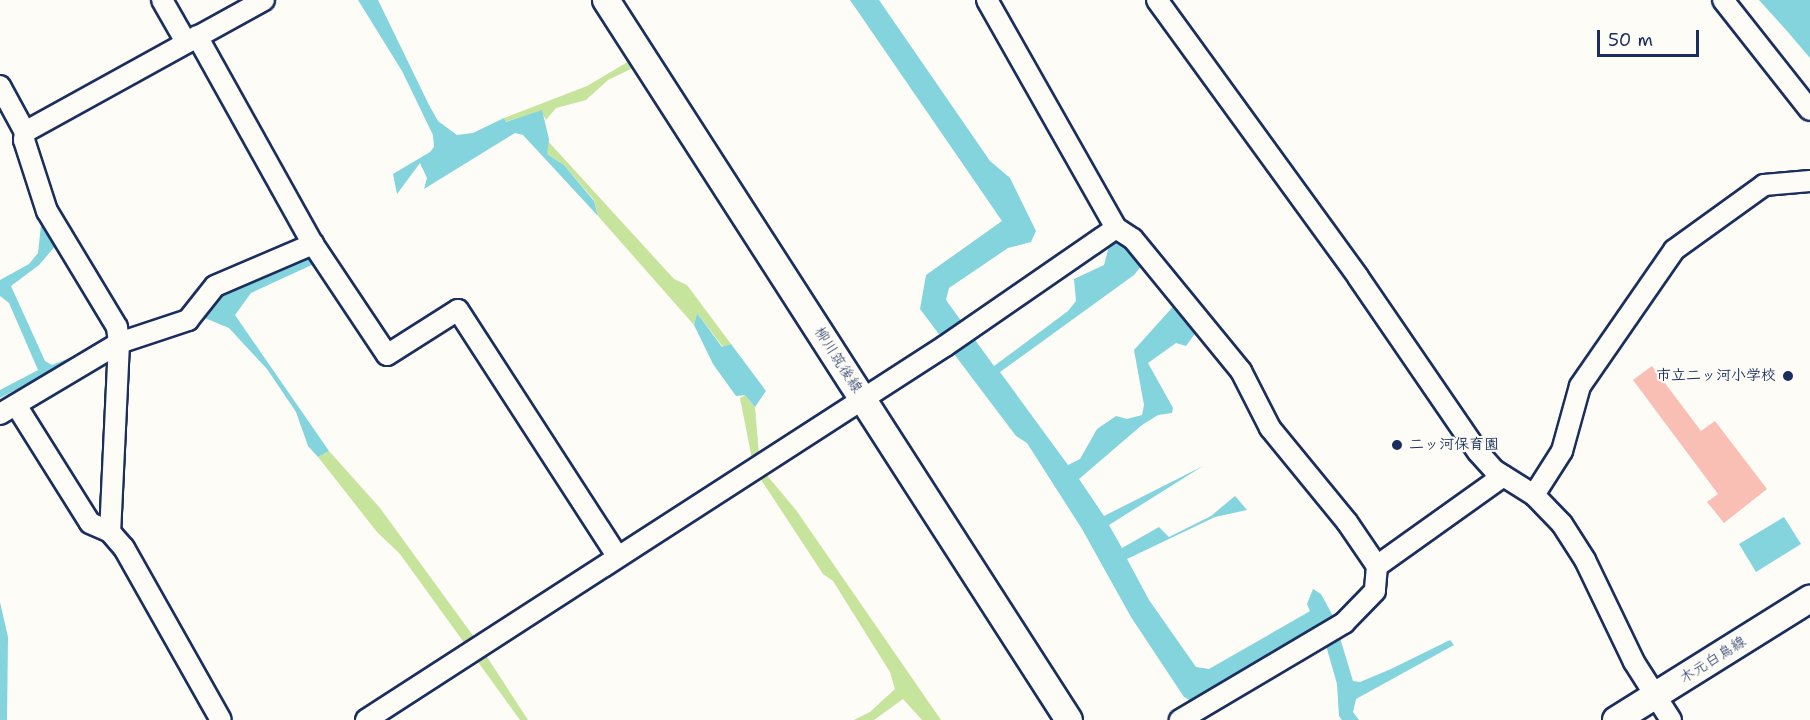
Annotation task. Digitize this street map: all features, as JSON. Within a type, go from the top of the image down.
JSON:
[{"type":"main road","name":"柳川筑後線","points":[[606,0],[1069,720]]},
{"type":"main road","name":"木元白鳥線","points":[[1616,720],[1810,599]]},
{"type":"street","points":[[162,0],[192,39],[313,244],[387,355],[458,310],[618,557]]},
{"type":"street","points":[[25,132],[264,0]]},
{"type":"street","points":[[987,0],[1116,228],[1132,238],[1241,371],[1270,428],[1347,522],[1377,566],[1375,591],[1344,623],[1320,640],[1180,720]]},
{"type":"street","points":[[1156,0],[1358,277],[1478,452],[1562,524],[1585,560],[1654,697],[1671,720]]},
{"type":"street","points":[[1723,0],[1810,110]]},
{"type":"street","points":[[0,86],[25,132],[24,140],[47,211],[117,327],[119,343],[110,532]]},
{"type":"street","points":[[1377,566],[1520,486],[1562,451],[1580,386],[1674,250],[1764,185],[1810,181]]},
{"type":"street","points":[[366,720],[974,327],[1116,228]]},
{"type":"street","points":[[221,720],[124,548],[110,532],[90,523],[8,409],[119,343],[188,320],[215,286],[313,244]]},
{"type":"green space","points":[[631,60],[635,67],[608,80],[586,100],[556,108],[546,120],[541,111],[505,122],[504,118],[587,86]]},
{"type":"green space","points":[[546,139],[674,279],[687,285],[731,344],[723,347],[697,313],[694,325],[598,216],[594,200],[564,165],[547,154]]},
{"type":"green space","points":[[745,395],[755,407],[760,467],[796,510],[941,720],[922,720],[903,699],[874,720],[854,720],[870,712],[895,689],[890,672],[833,581],[823,574],[754,469],[740,398]]},
{"type":"green space","points":[[329,451],[380,508],[474,637],[528,720],[520,720],[400,554],[377,532],[318,457]]},
{"type":"water","points":[[358,0],[378,0],[438,121],[457,135],[473,133],[504,118],[506,122],[542,110],[549,139],[547,154],[564,165],[594,201],[598,216],[523,135],[515,133],[424,189],[427,178],[420,163],[397,194],[393,174],[430,152],[434,147],[433,135],[402,71]]},
{"type":"water","points":[[850,0],[879,0],[990,161],[1010,178],[1036,231],[1031,242],[1008,248],[949,288],[946,300],[994,366],[1068,311],[1076,301],[1074,279],[1104,265],[1109,246],[1124,239],[1146,260],[1134,275],[1000,372],[1068,465],[1080,459],[1097,429],[1116,416],[1127,419],[1142,415],[1144,405],[1134,350],[1179,300],[1199,328],[1186,346],[1176,343],[1148,363],[1173,408],[1172,413],[1158,415],[1142,425],[1079,479],[1104,516],[1203,466],[1109,525],[1122,548],[1159,527],[1169,537],[1211,516],[1235,496],[1247,510],[1215,517],[1127,559],[1149,600],[1196,667],[1209,669],[1310,611],[1307,604],[1313,589],[1321,594],[1334,618],[1353,681],[1360,682],[1391,669],[1450,640],[1454,645],[1356,699],[1353,712],[1359,720],[1342,720],[1339,716],[1337,684],[1327,649],[1319,635],[1310,631],[1191,701],[1184,697],[1131,617],[1082,529],[1027,443],[1016,436],[920,309],[926,275],[1002,221]]},
{"type":"water","points":[[1759,0],[1810,0],[1810,58],[1787,31]]},
{"type":"water","points":[[42,216],[50,237],[57,244],[39,265],[11,286],[45,361],[52,365],[109,342],[0,398],[0,390],[38,370],[9,303],[0,296],[0,280],[29,264],[38,253]]},
{"type":"water","points":[[310,254],[316,263],[251,293],[235,315],[329,451],[318,457],[308,446],[296,412],[267,369],[229,328],[200,316],[216,296]]},
{"type":"water","points":[[697,313],[722,347],[731,344],[766,391],[755,407],[745,395],[736,396],[713,364],[694,325]]},
{"type":"water","points":[[1784,517],[1801,544],[1756,572],[1739,544]]},
{"type":"water","points":[[0,602],[8,637],[7,720],[0,720]]},
{"type":"building","points":[[1652,366],[1701,431],[1715,421],[1767,489],[1724,523],[1707,502],[1718,494],[1633,380]]},
{"type":"place","name":"市立二ッ河小学校","points":[[1788,376]]},
{"type":"place","name":"二ッ河保育園","points":[[1397,445]]}]
